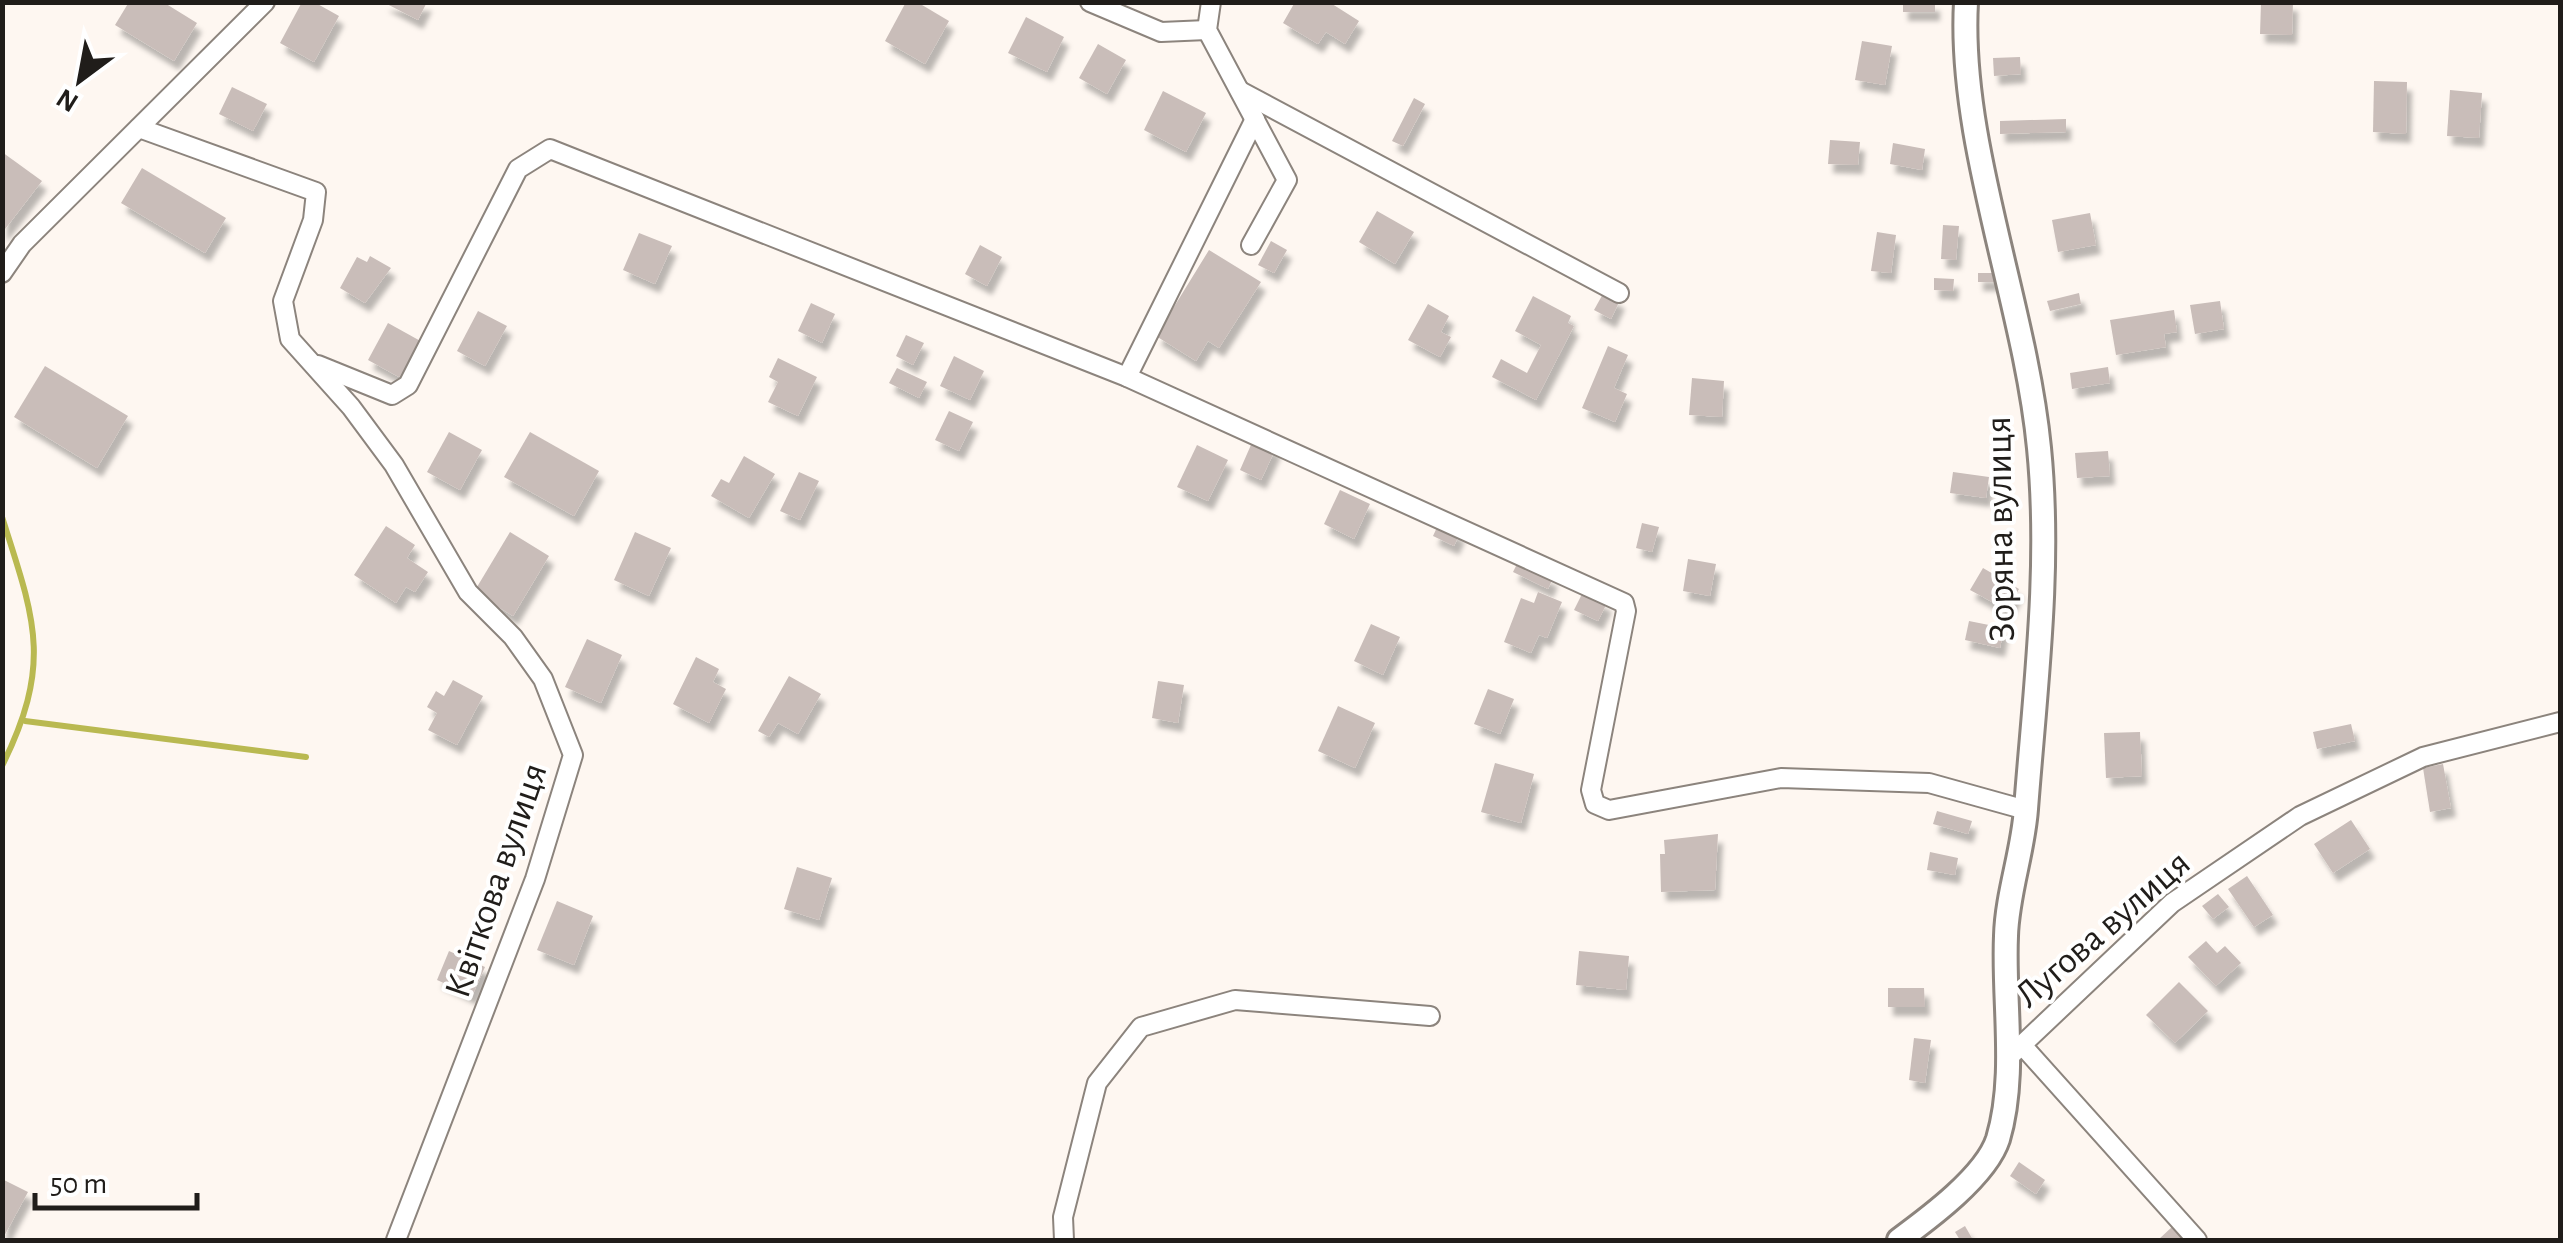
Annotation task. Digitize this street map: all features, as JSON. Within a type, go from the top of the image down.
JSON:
[{"type":"street","points":[[2,273],[22,244],[265,2]]},
{"type":"street","points":[[1090,2],[1162,32],[1206,30]]},
{"type":"street","points":[[1211,2],[1206,30],[1286,180],[1251,244]]},
{"type":"street","name":"Зоряна вулиця","points":[[1966,2],[1972,112],[2016,302],[2039,448],[2044,591],[2026,810],[2006,933],[2015,1052]]},
{"type":"street","points":[[1240,92],[1619,293]]},
{"type":"street","points":[[1254,120],[1127,377],[1624,603],[1626,611],[1591,790],[1595,804],[1609,810],[1781,778],[1930,782],[2026,810]]},
{"type":"street","name":"Квіткова вулиця","points":[[139,128],[316,192],[314,220],[283,301],[290,339],[318,365],[394,465],[468,592],[513,637],[542,679],[573,755],[535,879],[396,1240]]},
{"type":"street","name":"Квіткова вулиця","points":[[318,365],[392,395],[408,385],[518,169],[550,148],[612,177],[1127,377]]},
{"type":"street","name":"Лугова вулиця","points":[[1899,1240],[1954,1199],[1997,1142],[2015,1052],[2172,903],[2300,816],[2422,757],[2560,722]]},
{"type":"street","points":[[1064,1240],[1063,1217],[1097,1083],[1140,1027],[1234,1000],[1430,1016]]},
{"type":"street","points":[[2015,1052],[2197,1240]]},
{"type":"building","points":[[129,2],[163,2],[197,23],[174,61],[115,25]]},
{"type":"building","points":[[302,2],[314,2],[339,16],[314,62],[280,43]]},
{"type":"building","points":[[383,2],[427,2],[418,20]]},
{"type":"building","points":[[906,2],[917,2],[949,21],[925,64],[885,41]]},
{"type":"building","points":[[1295,2],[1329,2],[1359,21],[1345,44],[1326,32],[1318,44],[1283,23]]},
{"type":"building","points":[[1903,2],[1935,2],[1935,12],[1903,12]]},
{"type":"building","points":[[2261,2],[2293,2],[2292,35],[2260,34]]},
{"type":"building","points":[[1026,17],[1064,37],[1047,72],[1008,53]]},
{"type":"building","points":[[1862,41],[1892,46],[1885,85],[1855,80]]},
{"type":"building","points":[[1098,44],[1126,60],[1107,94],[1079,78]]},
{"type":"building","points":[[2020,57],[2021,74],[1994,76],[1993,58]]},
{"type":"building","points":[[2374,81],[2407,82],[2406,134],[2373,132]]},
{"type":"building","points":[[232,87],[267,104],[253,131],[219,114]]},
{"type":"building","points":[[2450,90],[2482,93],[2479,138],[2447,136]]},
{"type":"building","points":[[1163,91],[1206,113],[1186,152],[1144,130]]},
{"type":"building","points":[[1414,98],[1425,104],[1403,146],[1392,141]]},
{"type":"building","points":[[2066,119],[2066,132],[2000,134],[2000,121]]},
{"type":"building","points":[[1830,140],[1860,142],[1858,165],[1828,164]]},
{"type":"building","points":[[1893,143],[1925,149],[1922,170],[1890,164]]},
{"type":"building","points":[[2,152],[42,181],[2,233]]},
{"type":"building","points":[[142,168],[226,218],[205,253],[121,203]]},
{"type":"building","points":[[1377,211],[1414,232],[1395,264],[1359,242]]},
{"type":"building","points":[[2090,213],[2096,245],[2058,252],[2052,220]]},
{"type":"building","points":[[1943,225],[1959,226],[1956,260],[1941,259]]},
{"type":"building","points":[[1877,232],[1896,235],[1891,273],[1871,271]]},
{"type":"building","points":[[639,233],[672,246],[655,284],[623,270]]},
{"type":"building","points":[[1271,241],[1287,250],[1274,273],[1258,265]]},
{"type":"building","points":[[980,245],[1002,257],[987,286],[965,274]]},
{"type":"building","points":[[1209,250],[1261,282],[1219,348],[1208,341],[1196,361],[1156,336]]},
{"type":"building","points":[[370,256],[391,268],[365,303],[340,288],[357,257],[367,262]]},
{"type":"building","points":[[1978,273],[1996,273],[1996,282],[1978,282]]},
{"type":"building","points":[[1934,278],[1954,279],[1953,291],[1934,290]]},
{"type":"building","points":[[1604,292],[1620,300],[1611,319],[1594,310]]},
{"type":"building","points":[[2079,293],[2081,304],[2050,311],[2047,301]]},
{"type":"building","points":[[1533,296],[1571,316],[1568,323],[1574,326],[1536,400],[1492,377],[1501,359],[1527,373],[1541,345],[1515,331]]},
{"type":"building","points":[[2220,301],[2224,329],[2195,334],[2190,305]]},
{"type":"building","points":[[811,303],[835,314],[822,343],[798,331]]},
{"type":"building","points":[[1428,304],[1449,316],[1441,332],[1451,337],[1440,357],[1408,340]]},
{"type":"building","points":[[2174,310],[2177,332],[2164,334],[2166,347],[2116,355],[2110,320]]},
{"type":"building","points":[[478,311],[507,326],[485,366],[457,351]]},
{"type":"building","points":[[388,323],[424,343],[399,377],[368,360]]},
{"type":"building","points":[[906,335],[924,343],[913,365],[896,356]]},
{"type":"building","points":[[1608,346],[1628,355],[1614,388],[1627,394],[1615,422],[1582,408]]},
{"type":"building","points":[[954,356],[984,371],[970,400],[940,386]]},
{"type":"building","points":[[778,358],[817,377],[798,416],[768,402],[778,382],[769,377]]},
{"type":"building","points":[[45,366],[128,416],[97,468],[14,417]]},
{"type":"building","points":[[2108,367],[2110,383],[2072,389],[2070,373]]},
{"type":"building","points":[[897,368],[927,382],[919,398],[889,383]]},
{"type":"building","points":[[1692,378],[1724,381],[1722,417],[1689,415]]},
{"type":"building","points":[[949,411],[973,422],[959,451],[935,440]]},
{"type":"building","points":[[449,432],[482,450],[460,490],[427,472]]},
{"type":"building","points":[[530,432],[599,471],[574,516],[504,477]]},
{"type":"building","points":[[1254,438],[1276,448],[1261,480],[1240,470]]},
{"type":"building","points":[[1197,445],[1228,460],[1208,501],[1177,487]]},
{"type":"building","points":[[2108,451],[2110,476],[2077,478],[2075,453]]},
{"type":"building","points":[[744,456],[775,474],[749,518],[711,496],[721,479],[729,483]]},
{"type":"building","points":[[799,472],[819,481],[800,520],[780,511]]},
{"type":"building","points":[[1953,472],[1989,477],[1986,498],[1950,493]]},
{"type":"building","points":[[1340,490],[1370,504],[1354,539],[1324,524]]},
{"type":"building","points":[[1439,523],[1460,533],[1454,546],[1433,536]]},
{"type":"building","points":[[1642,523],[1659,527],[1652,552],[1636,548]]},
{"type":"building","points":[[386,526],[415,545],[407,558],[428,572],[415,592],[406,587],[396,603],[354,575]]},
{"type":"building","points":[[510,532],[549,556],[513,616],[474,592]]},
{"type":"building","points":[[635,532],[671,548],[649,596],[614,580]]},
{"type":"building","points":[[1688,559],[1716,564],[1710,596],[1683,591]]},
{"type":"building","points":[[1518,562],[1553,578],[1548,589],[1513,572]]},
{"type":"building","points":[[1983,568],[2019,589],[2007,610],[1970,590]]},
{"type":"building","points":[[1538,592],[1562,602],[1547,638],[1539,635],[1531,653],[1504,642],[1521,598],[1534,603]]},
{"type":"building","points":[[1583,592],[1607,603],[1598,621],[1574,610]]},
{"type":"building","points":[[1969,621],[2004,628],[2000,648],[1965,640]]},
{"type":"building","points":[[1371,624],[1400,637],[1383,675],[1354,661]]},
{"type":"building","points":[[587,639],[622,655],[601,703],[565,687]]},
{"type":"building","points":[[696,657],[719,669],[713,682],[726,689],[709,723],[673,704]]},
{"type":"building","points":[[789,676],[821,694],[798,734],[778,723],[769,737],[758,731]]},
{"type":"building","points":[[453,680],[483,696],[457,745],[428,730],[437,713],[427,707],[436,691],[444,696]]},
{"type":"building","points":[[1158,681],[1184,685],[1178,723],[1152,718]]},
{"type":"building","points":[[1488,689],[1514,699],[1500,734],[1474,724]]},
{"type":"building","points":[[1338,706],[1375,723],[1355,768],[1318,751]]},
{"type":"building","points":[[2351,724],[2355,741],[2317,749],[2313,732]]},
{"type":"building","points":[[2140,732],[2142,776],[2106,778],[2104,733]]},
{"type":"building","points":[[1495,763],[1534,774],[1521,823],[1481,812]]},
{"type":"building","points":[[2443,764],[2451,808],[2430,812],[2423,768]]},
{"type":"building","points":[[1937,811],[1972,821],[1968,834],[1933,824]]},
{"type":"building","points":[[2351,820],[2370,849],[2333,873],[2314,844]]},
{"type":"building","points":[[1718,834],[1715,890],[1661,892],[1660,854],[1665,854],[1664,840]]},
{"type":"building","points":[[1930,852],[1958,858],[1955,875],[1927,870]]},
{"type":"building","points":[[797,867],[832,878],[819,920],[784,909]]},
{"type":"building","points":[[2247,876],[2273,915],[2254,927],[2228,889]]},
{"type":"building","points":[[2218,894],[2229,907],[2213,919],[2202,906]]},
{"type":"building","points":[[557,901],[593,916],[574,965],[537,950]]},
{"type":"building","points":[[2206,941],[2217,953],[2225,946],[2241,963],[2216,986],[2188,957]]},
{"type":"building","points":[[449,951],[485,967],[472,996],[437,980]]},
{"type":"building","points":[[1579,951],[1629,956],[1626,990],[1576,985]]},
{"type":"building","points":[[2179,982],[2208,1011],[2175,1043],[2146,1015]]},
{"type":"building","points":[[1888,988],[1924,988],[1925,1007],[1888,1007]]},
{"type":"building","points":[[1914,1038],[1931,1040],[1925,1083],[1909,1080]]},
{"type":"building","points":[[2019,1162],[2045,1180],[2036,1194],[2010,1176]]},
{"type":"building","points":[[2,1179],[28,1192],[2,1240]]},
{"type":"building","points":[[1965,1226],[1973,1240],[1960,1240],[1955,1232]]},
{"type":"building","points":[[2173,1226],[2187,1240],[2158,1240]]},
{"type":"waterway","points":[[2,517],[23,585],[34,641],[28,698],[2,766]]},
{"type":"waterway","points":[[25,721],[306,757]]}]
